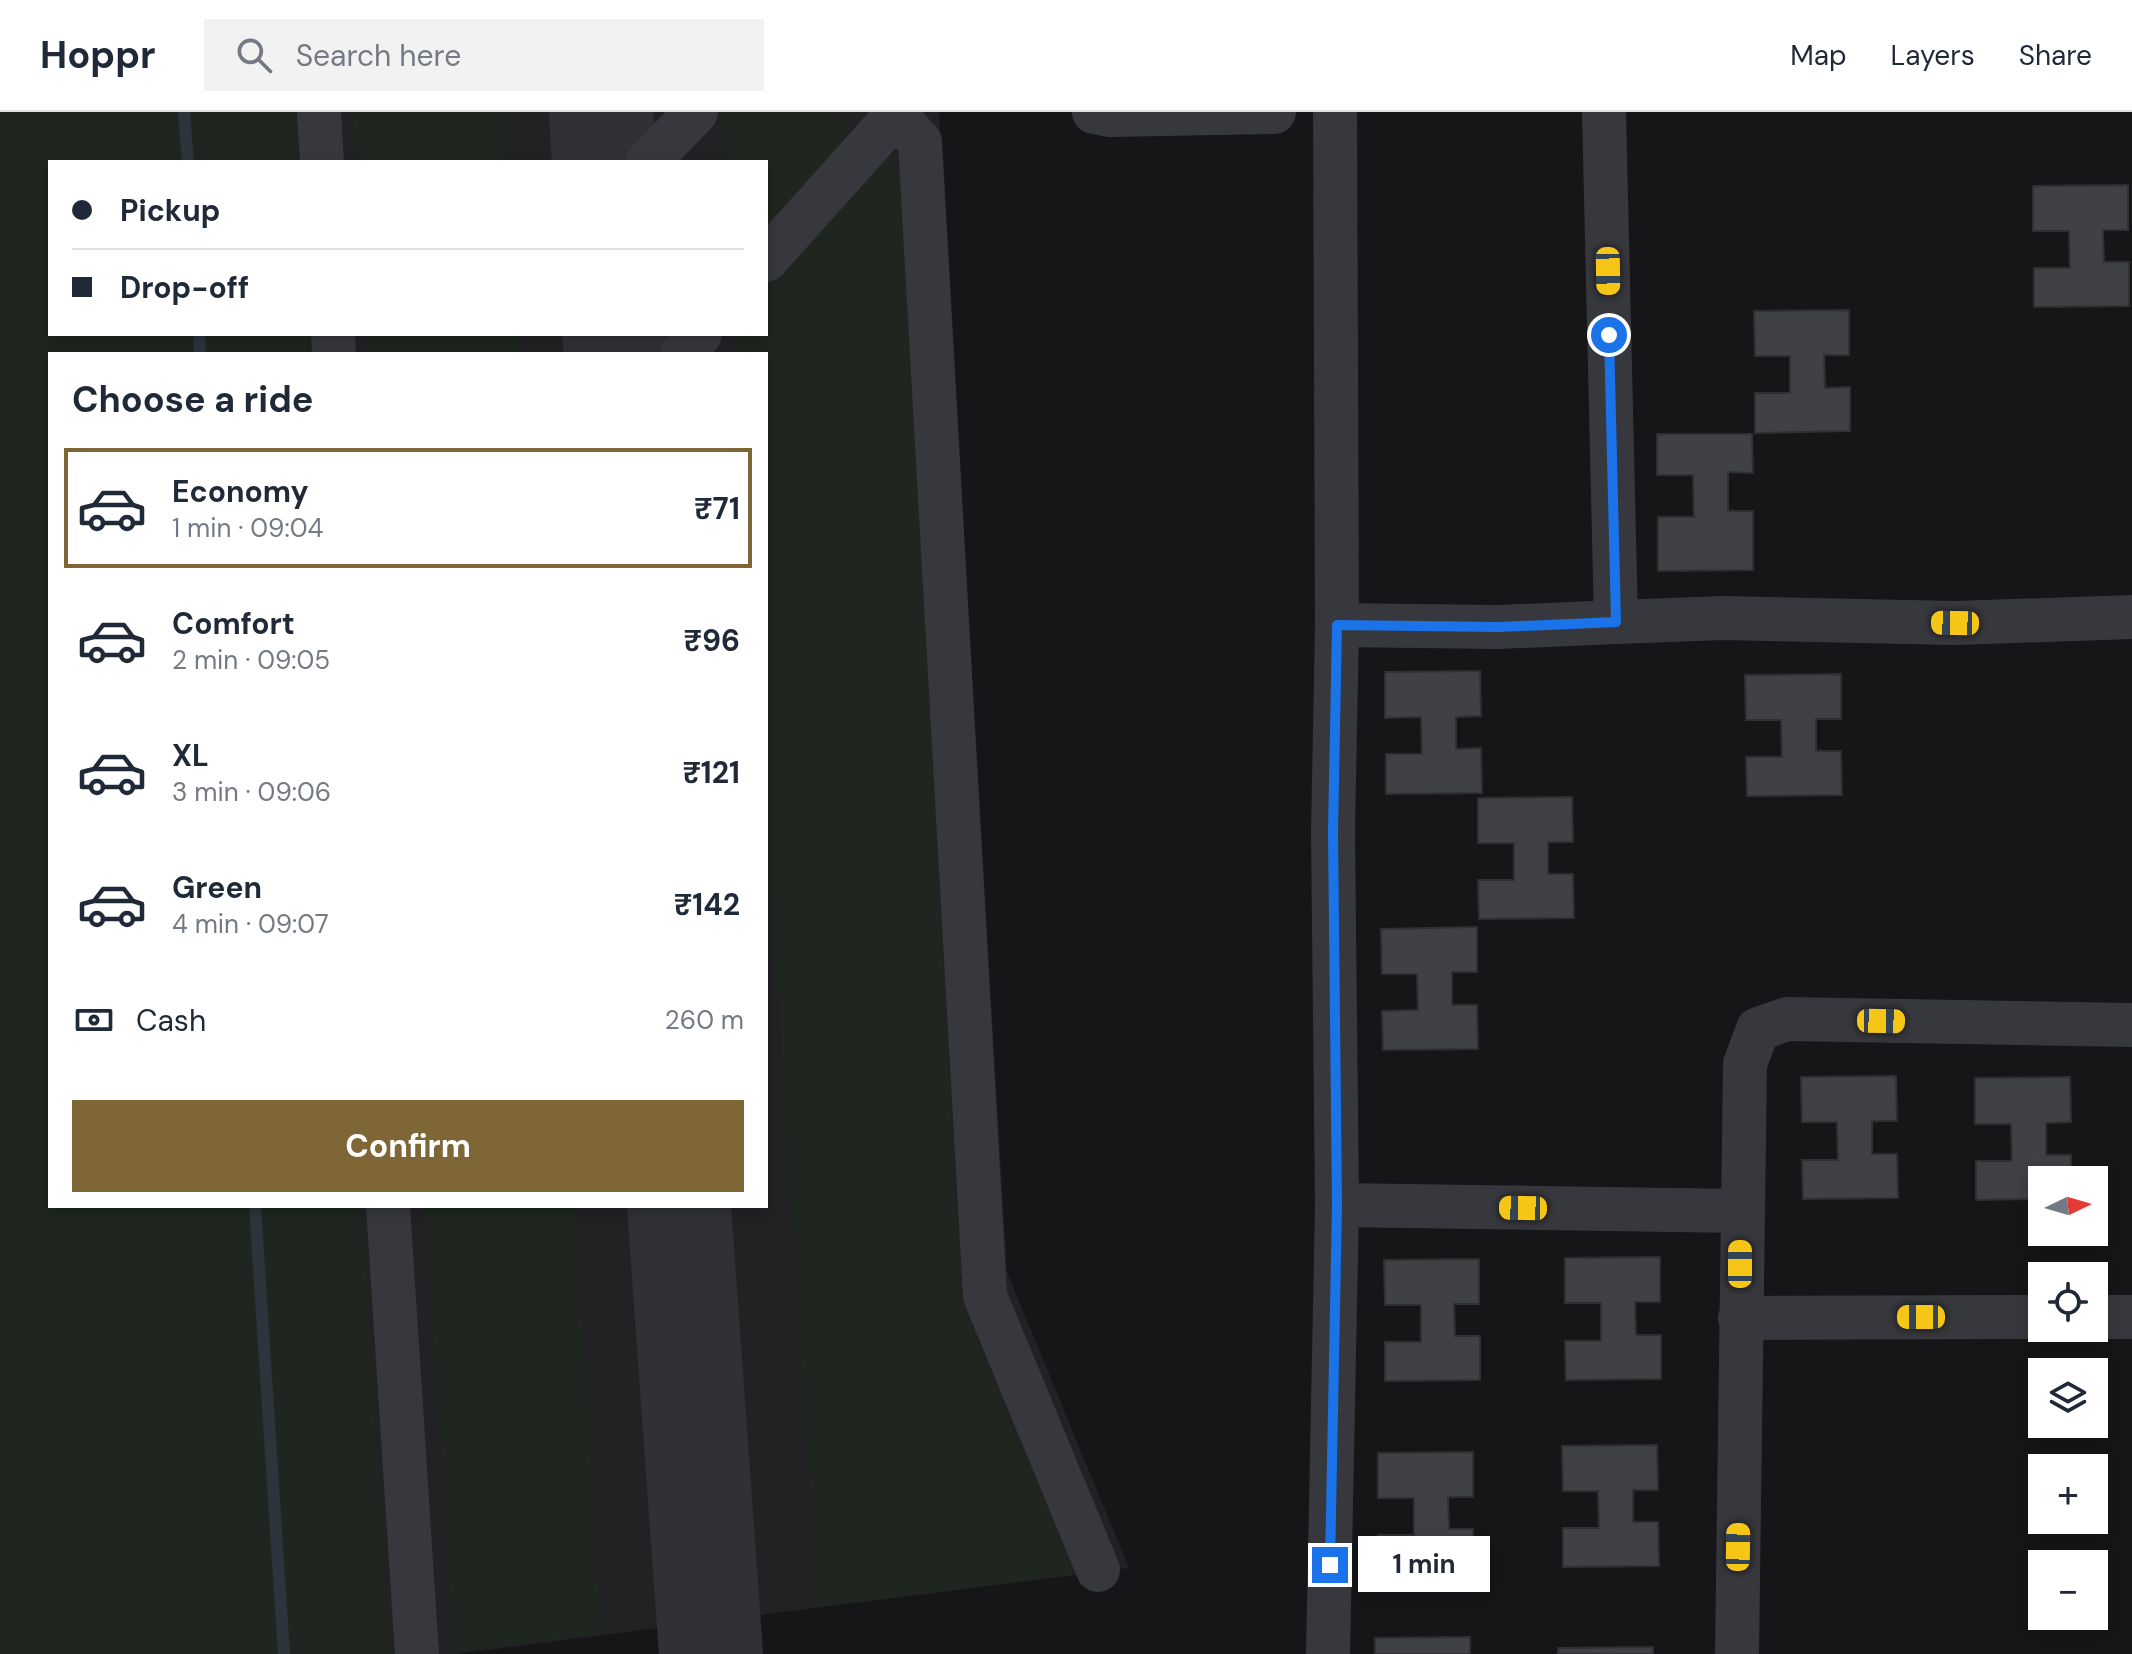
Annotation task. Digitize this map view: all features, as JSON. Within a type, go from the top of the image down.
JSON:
[{"type":"street","points":[[319,112],[322,160]]},
{"type":"street","points":[[650,160],[696,112]]},
{"type":"street","points":[[1094,112],[1274,112]]},
{"type":"street","points":[[1328,1654],[1337,1205],[1333,847],[1337,625],[1335,112]]},
{"type":"street","points":[[1604,112],[1616,622]]},
{"type":"street","points":[[768,258],[894,114],[920,142],[985,1296],[1098,1570]]},
{"type":"street","points":[[684,352],[698,336]]},
{"type":"street","points":[[1337,625],[1498,627],[1723,618],[1955,623],[2132,617]]},
{"type":"street","points":[[1737,1654],[1740,1211],[1745,1064],[1758,1029],[1787,1019],[2132,1025]]},
{"type":"street","points":[[1337,1205],[1740,1211]]},
{"type":"street","points":[[388,1208],[417,1654]]},
{"type":"street","points":[[1740,1318],[2028,1317]]},
{"type":"street","points":[[2108,1317],[2132,1317]]},
{"type":"shaded area","points":[[0,112],[939,112],[1007,1272],[1129,1568],[455,1654],[0,1654]]},
{"type":"shaded area","points":[[0,112],[295,112],[298,160],[48,160],[48,336],[308,336],[309,352],[48,352],[48,1208],[362,1208],[389,1654],[0,1654]]},
{"type":"shaded area","points":[[353,112],[505,112],[508,160],[356,160]]},
{"type":"shaded area","points":[[722,112],[836,112],[847,130],[838,150],[768,232],[768,160],[725,160]]},
{"type":"shaded area","points":[[891,154],[900,176],[904,216],[960,1288],[964,1310],[1075,1575],[818,1607],[768,859],[768,352],[734,352],[740,336],[768,336],[768,293],[815,219],[850,201],[869,169]]},
{"type":"shaded area","points":[[368,336],[519,336],[520,352],[369,352]]},
{"type":"shaded area","points":[[425,1208],[575,1208],[602,1633],[454,1652]]},
{"type":"building","points":[[2128,185],[2128,230],[2103,230],[2104,262],[2129,262],[2129,306],[2034,307],[2034,268],[2070,268],[2069,231],[2033,231],[2033,186]]},
{"type":"building","points":[[1849,310],[1849,355],[1824,355],[1825,388],[1850,387],[1850,431],[1755,433],[1755,393],[1790,393],[1790,356],[1755,356],[1754,311]]},
{"type":"building","points":[[1657,434],[1752,434],[1753,473],[1728,472],[1728,511],[1753,511],[1753,570],[1658,571],[1658,517],[1694,517],[1693,475],[1657,475]]},
{"type":"building","points":[[1480,671],[1481,716],[1456,717],[1456,749],[1481,748],[1482,793],[1386,794],[1386,754],[1422,754],[1421,717],[1385,718],[1385,672]]},
{"type":"building","points":[[1841,674],[1841,719],[1816,719],[1816,751],[1841,751],[1842,795],[1747,796],[1746,757],[1782,757],[1781,720],[1746,720],[1745,675]]},
{"type":"building","points":[[1572,797],[1573,842],[1548,842],[1548,874],[1573,874],[1574,918],[1479,919],[1478,880],[1514,880],[1514,843],[1478,843],[1478,798]]},
{"type":"building","points":[[1477,927],[1477,972],[1452,972],[1452,1005],[1477,1005],[1478,1049],[1383,1050],[1382,1011],[1418,1010],[1417,974],[1382,974],[1381,929]]},
{"type":"building","points":[[1896,1076],[1897,1121],[1872,1121],[1872,1154],[1897,1154],[1898,1198],[1803,1199],[1802,1160],[1838,1160],[1837,1122],[1802,1122],[1801,1077]]},
{"type":"building","points":[[2070,1077],[2071,1122],[2046,1123],[2046,1155],[2071,1155],[2071,1166],[2028,1166],[2028,1199],[1976,1200],[1976,1161],[2012,1161],[2011,1124],[1975,1124],[1975,1078]]},
{"type":"building","points":[[1660,1257],[1660,1302],[1635,1302],[1636,1335],[1661,1335],[1661,1379],[1566,1380],[1565,1341],[1601,1341],[1601,1303],[1565,1303],[1565,1258]]},
{"type":"building","points":[[1479,1259],[1479,1304],[1454,1304],[1455,1336],[1480,1336],[1480,1380],[1385,1381],[1385,1342],[1421,1342],[1421,1305],[1385,1305],[1384,1260]]},
{"type":"building","points":[[1657,1445],[1658,1490],[1633,1490],[1633,1522],[1658,1522],[1659,1566],[1563,1567],[1563,1528],[1599,1528],[1598,1491],[1563,1491],[1562,1446]]},
{"type":"building","points":[[1473,1452],[1473,1497],[1448,1497],[1449,1529],[1473,1529],[1474,1573],[1379,1574],[1378,1535],[1414,1535],[1414,1498],[1378,1498],[1378,1453]]},
{"type":"building","points":[[1470,1637],[1470,1654],[1375,1654],[1375,1638]]},
{"type":"building","points":[[1653,1647],[1653,1654],[1558,1654],[1558,1648]]},
{"type":"waterway","points":[[184,112],[188,160]]},
{"type":"waterway","points":[[199,336],[200,352]]},
{"type":"waterway","points":[[255,1208],[284,1654]]},
{"type":"taxiway","points":[[601,112],[604,160]]},
{"type":"taxiway","points":[[614,336],[616,352]]},
{"type":"taxiway","points":[[679,1208],[711,1654]]},
{"type":"route","points":[[1330,1565],[1337,1205],[1333,832],[1337,625],[1498,627],[1616,622],[1609,335]]}]
